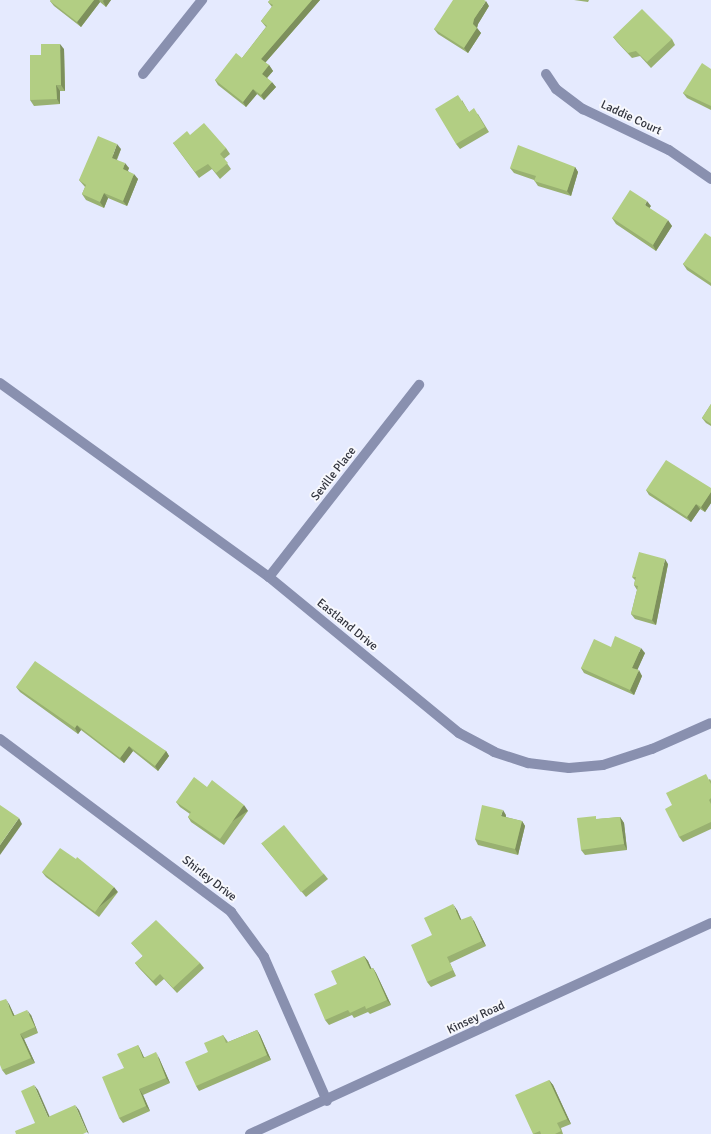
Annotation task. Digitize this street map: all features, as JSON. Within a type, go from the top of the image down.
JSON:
[{"type":"street","points":[[143,74],[202,0]]},
{"type":"street","name":"Laddie Court","points":[[546,74],[556,89],[582,109],[669,150],[711,178]]},
{"type":"street","name":"Eastland Drive","points":[[0,384],[269,578],[459,733],[509,758],[569,768],[603,765],[652,749],[711,722]]},
{"type":"street","name":"Seville Place","points":[[269,578],[418,385]]},
{"type":"street","name":"Shirley Drive","points":[[0,739],[231,912],[264,957],[327,1101]]},
{"type":"street","name":"Kinsey Road","points":[[250,1134],[327,1101],[711,923]]},
{"type":"building","points":[[51,0],[94,0],[77,22]]},
{"type":"building","points":[[270,0],[312,0],[261,59],[269,65],[262,74],[272,82],[261,95],[253,89],[243,102],[215,80],[236,53],[242,58],[267,26],[261,21],[273,5],[268,2]]},
{"type":"building","points":[[453,0],[486,1],[474,19],[473,24],[477,28],[464,48],[434,29]]},
{"type":"building","points":[[642,9],[672,39],[647,62],[636,51],[628,53],[613,37]]},
{"type":"building","points":[[41,44],[60,44],[61,85],[56,85],[57,99],[30,100],[30,55],[41,55]]},
{"type":"building","points":[[702,63],[711,69],[711,106],[683,93]]},
{"type":"building","points":[[458,95],[469,112],[474,108],[485,127],[456,144],[435,109]]},
{"type":"building","points":[[204,123],[226,148],[220,154],[228,163],[216,173],[208,164],[195,172],[173,143],[187,131],[190,135]]},
{"type":"building","points":[[98,136],[117,144],[112,158],[125,163],[123,169],[134,174],[123,201],[104,193],[100,202],[82,194],[86,185],[79,180]]},
{"type":"building","points":[[518,145],[575,167],[567,191],[534,181],[536,176],[510,168]]},
{"type":"building","points":[[630,190],[647,201],[645,205],[668,220],[653,245],[612,218]]},
{"type":"building","points":[[705,233],[711,237],[711,283],[683,264]]},
{"type":"building","points":[[711,404],[711,424],[702,418]]},
{"type":"building","points":[[666,460],[711,488],[711,492],[701,507],[696,504],[687,517],[646,490]]},
{"type":"building","points":[[639,552],[665,559],[652,620],[631,614],[638,586],[634,585],[636,577],[632,577]]},
{"type":"building","points":[[615,636],[641,648],[632,668],[639,670],[630,690],[581,668],[594,639],[611,647]]},
{"type":"building","points":[[35,661],[166,751],[155,766],[129,746],[120,758],[77,725],[75,728],[16,687]]},
{"type":"building","points":[[706,774],[711,784],[711,798],[709,800],[711,804],[711,822],[679,837],[665,809],[672,805],[666,793]]},
{"type":"building","points":[[194,777],[207,787],[212,780],[244,805],[220,839],[188,817],[191,812],[176,802]]},
{"type":"building","points":[[0,805],[19,818],[0,845]]},
{"type":"building","points":[[482,805],[503,810],[501,816],[522,821],[515,849],[475,839]]},
{"type":"building","points":[[596,816],[596,819],[620,817],[624,844],[581,850],[577,818]]},
{"type":"building","points":[[284,825],[324,874],[301,892],[261,843]]},
{"type":"building","points":[[60,848],[76,859],[77,857],[114,887],[95,912],[42,872]]},
{"type":"building","points":[[453,904],[460,920],[471,916],[482,941],[447,957],[453,970],[427,982],[411,945],[432,935],[424,918]]},
{"type":"building","points":[[156,920],[200,963],[173,988],[160,974],[153,981],[135,963],[143,956],[131,943]]},
{"type":"building","points":[[364,956],[370,969],[373,968],[387,1000],[366,1009],[365,1006],[350,1013],[348,1010],[325,1020],[314,994],[337,984],[331,971]]},
{"type":"building","points":[[6,999],[13,1016],[27,1010],[35,1027],[20,1034],[31,1058],[2,1070],[0,1065],[0,1001]]},
{"type":"building","points":[[257,1030],[267,1055],[196,1086],[185,1062],[208,1052],[204,1043],[223,1035],[226,1043]]},
{"type":"building","points":[[138,1045],[143,1058],[156,1052],[166,1078],[139,1089],[146,1106],[119,1118],[102,1077],[124,1068],[117,1054]]},
{"type":"building","points":[[549,1080],[567,1119],[557,1123],[561,1131],[555,1134],[541,1134],[540,1131],[533,1134],[515,1095]]},
{"type":"building","points":[[34,1085],[48,1117],[75,1105],[87,1132],[83,1134],[16,1134],[15,1131],[35,1123],[21,1091]]}]
